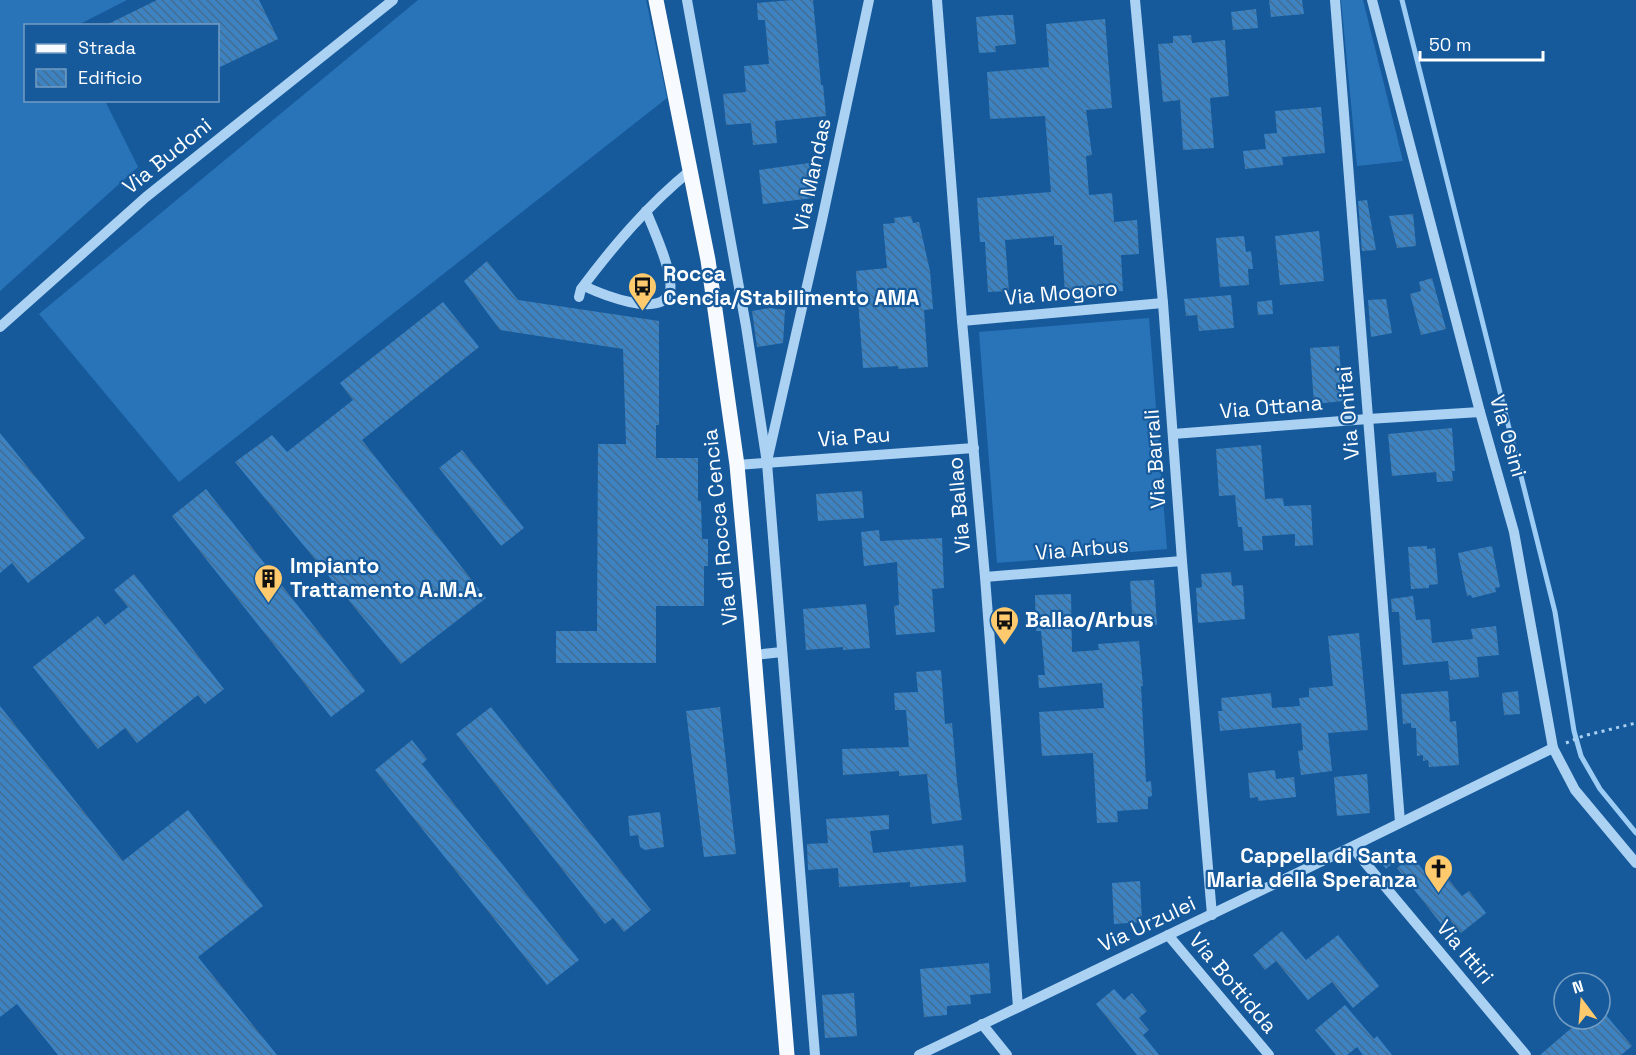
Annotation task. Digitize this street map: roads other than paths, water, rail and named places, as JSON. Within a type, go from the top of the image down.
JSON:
[{"type":"main road","name":"Via di Rocca Cencia","points":[[656,0],[712,285],[736,465],[787,1055]]},
{"type":"street","name":"Via Budoni","points":[[0,327],[146,197],[393,0]]},
{"type":"street","points":[[687,0],[744,314],[766,463],[815,1055]]},
{"type":"street","name":"Via Mandas","points":[[766,463],[870,0]]},
{"type":"street","name":"Via Ballao","points":[[937,0],[1018,1007]]},
{"type":"street","name":"Via Barrali","points":[[1135,0],[1163,303],[1212,915]]},
{"type":"street","name":"Via Onifai","points":[[1335,0],[1401,822]]},
{"type":"street","name":"Via Osini","points":[[1372,0],[1480,412],[1514,532],[1553,748],[1575,790],[1636,863]]},
{"type":"street","points":[[579,297],[584,286],[619,240],[666,191],[691,170]]},
{"type":"street","points":[[584,286],[611,298],[644,304],[654,304],[667,297],[670,291],[668,271],[646,211]]},
{"type":"street","name":"Via Mogoro","points":[[962,321],[1163,303]]},
{"type":"street","name":"Via Ottana","points":[[1173,434],[1480,412]]},
{"type":"street","name":"Via Pau","points":[[736,465],[974,448]]},
{"type":"street","name":"Via Arbus","points":[[985,577],[1182,561]]},
{"type":"street","points":[[754,655],[782,652]]},
{"type":"street","name":"Via Urzulei","points":[[919,1055],[1553,748]]},
{"type":"street","name":"Via Ittiri","points":[[1352,847],[1526,1055]]},
{"type":"street","name":"Via Bottidda","points":[[1168,935],[1269,1055]]},
{"type":"street","points":[[982,1024],[1007,1055]]},
{"type":"waterway","points":[[1402,0],[1555,612],[1574,731],[1581,756],[1600,789],[1636,833]]},
{"type":"place","name":"Rocca Cencia/Stabilimento AMA","points":[[642,312]]},
{"type":"place","name":"Impianto Trattamento A.M.A.","points":[[269,604]]},
{"type":"place","name":"Ballao/Arbus","points":[[1004,646]]},
{"type":"place","name":"Cappella di Santa Maria della Speranza","points":[[1438,894]]}]
